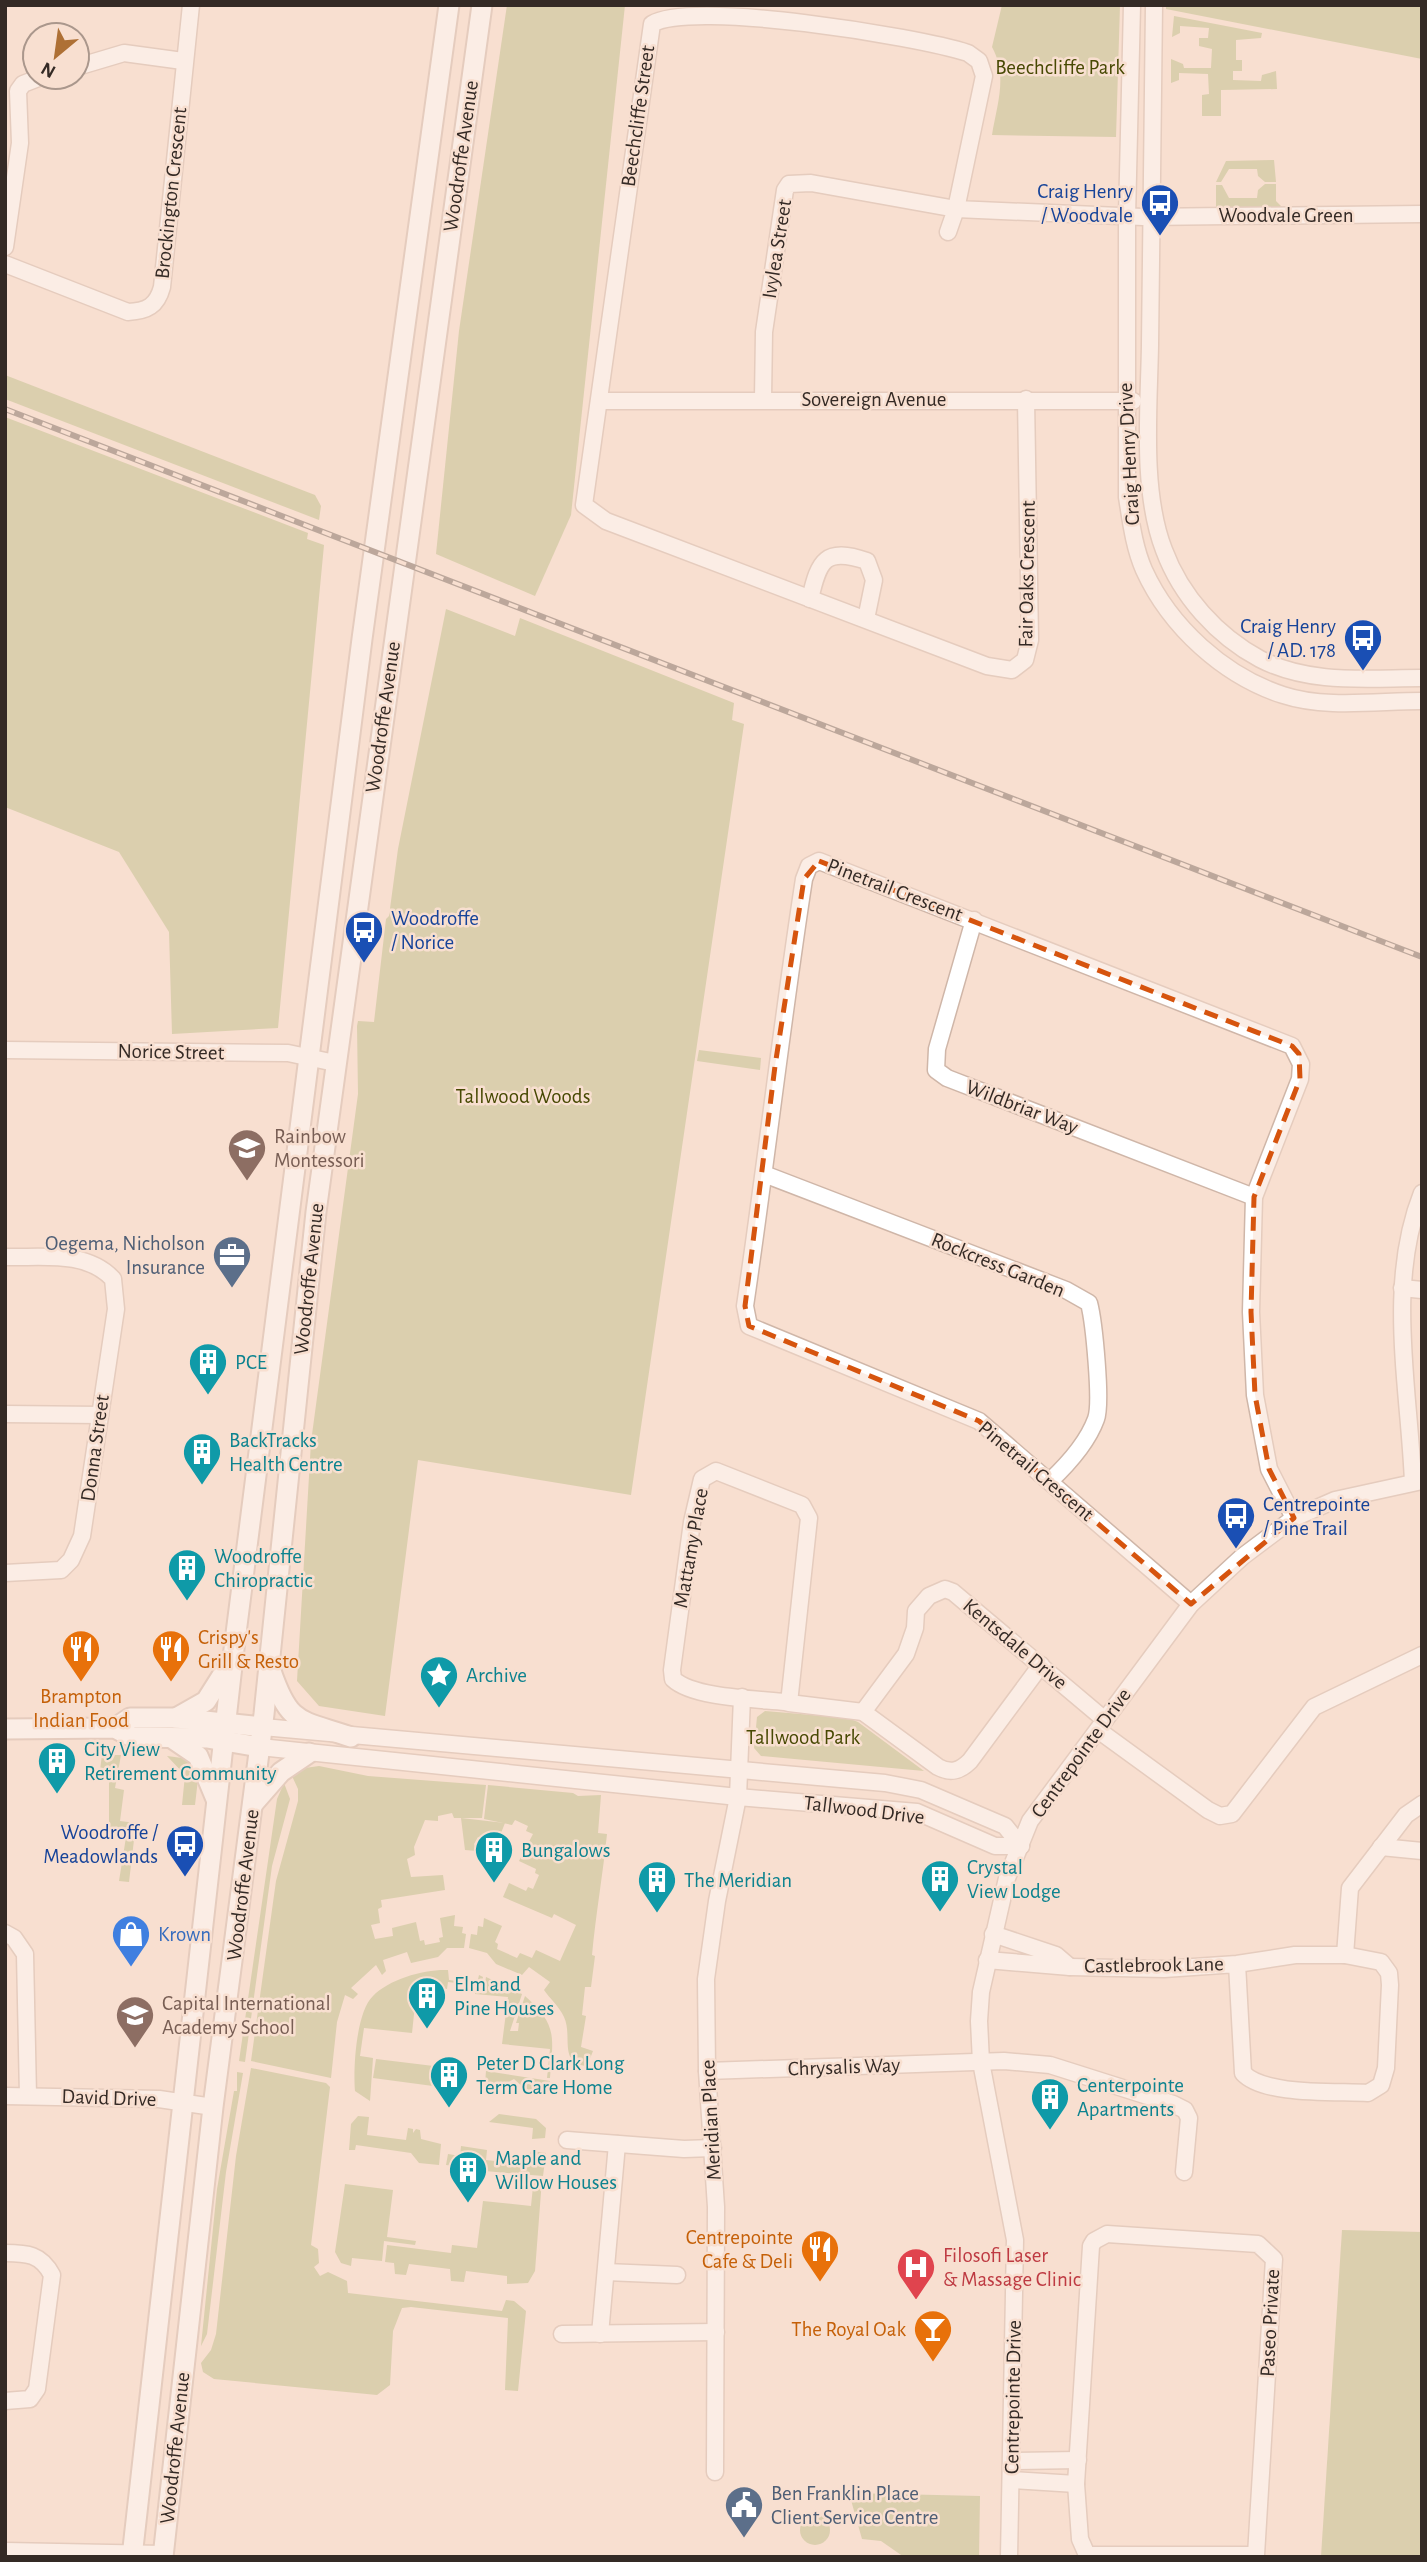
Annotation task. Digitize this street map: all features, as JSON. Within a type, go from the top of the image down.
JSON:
[{"type":"main road","name":"Woodroffe Avenue","points":[[132,2554],[233,1657],[362,639],[449,5]]},
{"type":"main road","name":"Woodroffe Avenue","points":[[163,2556],[213,2107],[260,1747],[316,1212],[482,5]]},
{"type":"main road","points":[[385,475],[416,481]]},
{"type":"main road","points":[[362,639],[393,645]]},
{"type":"main road","points":[[176,1718],[206,1701],[233,1657]]},
{"type":"main road","points":[[269,1667],[289,1712],[302,1720],[351,1737]]},
{"type":"main road","points":[[115,1728],[130,1718],[176,1718],[226,1731]]},
{"type":"main road","name":"Tallwood Drive","points":[[226,1731],[262,1727]]},
{"type":"main road","points":[[5,1730],[115,1728],[132,1737],[169,1737],[226,1731]]},
{"type":"main road","name":"Tallwood Drive","points":[[226,1731],[260,1747]]},
{"type":"main road","points":[[169,1737],[187,1746],[198,1756],[216,1799]]},
{"type":"main road","points":[[253,1804],[281,1772],[309,1753]]},
{"type":"street","name":"Brockington Crescent","points":[[5,264],[128,312],[150,309],[155,303],[162,287],[177,164],[183,61],[191,5]]},
{"type":"street","name":"Craig Henry Drive","points":[[1132,5],[1125,401],[1127,497],[1133,535],[1144,570],[1162,601],[1205,650],[1231,671],[1284,696],[1323,701],[1422,701]]},
{"type":"street","name":"Craig Henry Drive","points":[[1154,5],[1149,401],[1153,509],[1164,550],[1181,585],[1203,614],[1230,640],[1262,660],[1322,678],[1422,678]]},
{"type":"street","name":"Beechcliffe Street","points":[[600,401],[649,32],[659,18],[673,13],[771,13],[968,53],[979,61],[984,76],[956,209]]},
{"type":"street","points":[[91,63],[124,53],[183,61]]},
{"type":"street","points":[[5,247],[20,143],[18,91],[21,86]]},
{"type":"street","name":"Ivylea Street","points":[[763,399],[764,332],[785,190],[789,184],[811,183],[956,209],[1151,217]]},
{"type":"street","points":[[948,232],[956,209]]},
{"type":"street","name":"Woodvale Green","points":[[1151,217],[1422,214]]},
{"type":"street","name":"Fair Oaks Crescent","points":[[600,401],[592,435],[584,505],[606,521],[987,666],[1013,670],[1025,660],[1030,640],[1026,399]]},
{"type":"street","name":"Sovereign Avenue","points":[[600,401],[1149,401]]},
{"type":"street","points":[[810,599],[822,562],[830,556],[850,555],[867,561],[874,580],[866,620]]},
{"type":"street","name":"Pinetrail Crescent","points":[[1191,1604],[979,1421],[962,1411],[749,1326],[745,1306],[764,1174],[775,1066],[804,878],[809,866],[819,861],[1292,1046],[1301,1064],[1300,1079],[1254,1197],[1251,1312],[1255,1395],[1269,1469],[1294,1518]]},
{"type":"street","name":"Wildbriar Way","points":[[974,920],[937,1049],[936,1070],[947,1078],[1254,1197]]},
{"type":"street","name":"Norice Street","points":[[5,1050],[288,1053],[335,1063]]},
{"type":"street","name":"Rockcress Garden","points":[[764,1174],[1066,1290],[1089,1303],[1095,1324],[1097,1418],[1082,1443],[1050,1481]]},
{"type":"street","points":[[1417,1481],[1402,1289],[1404,1254],[1422,1193]]},
{"type":"street","name":"Donna Street","points":[[5,1257],[65,1258],[89,1262],[103,1269],[113,1279],[116,1309],[82,1536],[71,1560],[61,1570],[5,1573]]},
{"type":"street","points":[[1402,1289],[1422,1290]]},
{"type":"street","points":[[5,1414],[100,1415]]},
{"type":"street","name":"Mattamy Place","points":[[789,1703],[809,1518],[807,1511],[802,1505],[716,1471],[702,1479],[698,1487],[673,1679],[690,1690],[863,1713],[938,1767],[952,1771],[962,1769],[1041,1665]]},
{"type":"street","name":"Centrepointe Drive","points":[[1009,2557],[1013,2461],[1014,2232],[981,2062],[981,1992],[1007,1878],[1031,1821],[1191,1604],[1242,1557],[1294,1518],[1335,1500],[1417,1481]]},
{"type":"street","name":"Kentsdale Drive","points":[[863,1713],[906,1654],[915,1628],[916,1611],[929,1596],[945,1589],[953,1592],[1041,1665],[1101,1725],[1208,1810],[1220,1816],[1232,1814],[1314,1707],[1422,1655]]},
{"type":"street","name":"Meridian Place","points":[[715,2472],[713,2148],[707,2071],[706,1979],[717,1901],[738,1797],[743,1697]]},
{"type":"street","name":"Tallwood Drive","points":[[262,1727],[885,1783],[921,1790],[1005,1826],[1021,1846]]},
{"type":"street","name":"Tallwood Drive","points":[[260,1747],[738,1797],[917,1812],[995,1846],[1021,1846]]},
{"type":"street","points":[[1345,1955],[1350,1888],[1406,1815],[1422,1804]]},
{"type":"street","points":[[1381,1847],[1422,1851]]},
{"type":"street","points":[[5,1933],[14,1938],[25,1954],[28,2096]]},
{"type":"street","name":"Castlebrook Lane","points":[[993,1934],[1056,1955],[1070,1966]]},
{"type":"street","name":"Castlebrook Lane","points":[[988,1960],[1164,1969],[1237,1964],[1295,1955],[1345,1955],[1381,1962],[1389,1973],[1386,2068],[1381,2085],[1368,2093],[1272,2087],[1245,2076],[1237,1964]]},
{"type":"street","name":"Chrysalis Way","points":[[707,2071],[981,2062],[1050,2065],[1185,2110],[1189,2118],[1184,2172]]},
{"type":"street","name":"David Drive","points":[[5,2096],[183,2103],[213,2107]]},
{"type":"street","points":[[567,2140],[684,2150],[713,2148]]},
{"type":"street","points":[[600,2334],[617,2144]]},
{"type":"street","name":"Paseo Private","points":[[1107,2234],[1240,2242],[1265,2248],[1276,2264],[1256,2555],[1087,2554],[1080,2539],[1076,2484],[1091,2246],[1094,2241],[1107,2234]]},
{"type":"street","points":[[5,2253],[36,2256],[46,2264],[52,2283],[37,2389],[30,2399],[5,2401]]},
{"type":"street","points":[[606,2272],[677,2275]]},
{"type":"street","points":[[562,2334],[716,2332]]},
{"type":"street","points":[[1013,2461],[1078,2460]]},
{"type":"street","points":[[1012,2480],[1076,2484]]},
{"type":"street","points":[[5,2551],[163,2556]]},
{"type":"highlighted area","points":[[819,861],[1292,1046],[1299,1054],[1300,1079],[1254,1197],[1251,1312],[1255,1395],[1269,1469],[1294,1518],[1191,1604],[979,1421],[749,1326],[745,1306],[775,1066],[804,879]]},
{"type":"green space","points":[[507,5],[625,5],[571,515],[535,596],[436,554],[459,331]]},
{"type":"green space","name":"Beechcliffe Park","points":[[1002,5],[1120,5],[1116,137],[992,135],[1000,79],[997,58],[992,47]]},
{"type":"green space","points":[[1166,5],[1422,5],[1422,59],[1166,9]]},
{"type":"green space","points":[[1174,16],[1262,33],[1261,38],[1236,40],[1236,60],[1242,60],[1242,71],[1233,71],[1233,80],[1261,81],[1262,75],[1276,71],[1277,89],[1221,90],[1221,116],[1202,116],[1202,95],[1209,94],[1208,74],[1179,73],[1179,80],[1171,83],[1171,59],[1183,64],[1184,68],[1211,68],[1212,49],[1199,46],[1199,38],[1208,38],[1209,28],[1180,26],[1180,33],[1172,37]]},
{"type":"green space","points":[[1274,160],[1276,182],[1265,182],[1258,176],[1257,169],[1229,169],[1221,182],[1216,182],[1226,161]]},
{"type":"green space","points":[[1265,184],[1276,184],[1276,201],[1282,207],[1216,207],[1216,185],[1222,185],[1229,198],[1257,198],[1258,190]]},
{"type":"green space","points":[[5,375],[315,495],[321,506],[319,520],[5,399]]},
{"type":"green space","points":[[5,417],[308,533],[307,539],[324,545],[278,1028],[172,1034],[169,932],[119,852],[5,807]]},
{"type":"green space","name":"Tallwood Woods","points":[[446,609],[515,636],[520,618],[734,703],[732,720],[744,724],[631,1495],[418,1460],[385,1716],[319,1706],[297,1681],[311,1442],[358,1094],[357,1026],[358,1021],[374,1022],[386,919],[389,916],[398,849]]},
{"type":"green space","points":[[699,1050],[761,1058],[760,1070],[697,1061]]},
{"type":"green space","name":"Tallwood Park","points":[[765,1711],[848,1718],[858,1722],[924,1771],[761,1756],[754,1748],[757,1717]]},
{"type":"green space","points":[[102,1755],[121,1755],[115,1788],[124,1790],[120,1821],[136,1823],[129,1882],[119,1881],[127,1831],[109,1829],[109,1774],[107,1770],[100,1770]]},
{"type":"green space","points":[[167,1756],[182,1758],[194,1766],[198,1779],[195,1805],[182,1805],[185,1775]]},
{"type":"green space","points":[[319,1766],[368,1776],[486,1785],[482,1818],[454,1818],[452,1813],[438,1816],[438,1821],[425,1820],[414,1847],[415,1855],[407,1859],[411,1877],[443,1875],[445,1890],[381,1900],[382,1907],[378,1909],[380,1923],[371,1925],[375,1939],[393,1936],[392,1928],[416,1922],[420,1941],[424,1940],[425,1945],[440,1942],[439,1938],[443,1937],[440,1918],[455,1915],[454,1926],[463,1927],[462,1933],[466,1934],[464,1948],[447,1948],[438,1957],[411,1963],[407,1952],[383,1960],[386,1971],[382,1975],[376,1965],[351,1988],[358,1994],[353,1999],[345,1995],[337,2022],[331,2078],[251,2061],[276,1881],[298,1801],[298,1789],[292,1776],[305,1768]]},
{"type":"green space","points":[[284,1783],[290,1799],[272,1866],[245,2062],[239,2061],[277,1799]]},
{"type":"green space","points":[[488,1785],[573,1793],[578,1796],[601,1795],[598,1833],[607,1834],[592,1955],[595,1956],[591,1987],[585,1987],[582,2015],[586,2016],[581,2047],[593,2051],[587,2066],[578,2064],[569,2055],[564,2017],[544,1990],[550,1982],[529,1967],[522,1975],[496,1964],[487,1953],[469,1948],[471,1934],[477,1935],[478,1926],[483,1927],[484,1918],[502,1926],[495,1942],[498,1944],[497,1949],[517,1958],[520,1953],[532,1958],[536,1950],[560,1961],[576,1925],[554,1914],[552,1918],[503,1897],[509,1883],[526,1891],[528,1887],[533,1889],[539,1875],[535,1873],[536,1869],[519,1861],[533,1834],[526,1831],[528,1826],[515,1820],[512,1825],[484,1819]]},
{"type":"green space","points":[[461,1818],[505,1823],[493,1853],[480,1852],[485,1841],[478,1837],[474,1844],[477,1851],[465,1850]]},
{"type":"green space","points":[[448,1970],[449,1980],[477,1984],[479,1975],[483,1977],[481,1986],[448,1982],[447,1989],[417,1986],[412,2033],[364,2028],[360,2056],[373,2058],[370,2101],[355,2091],[355,2055],[359,2027],[367,2004],[373,1996],[388,1985],[408,1976]]},
{"type":"green space","points":[[486,1977],[522,1994],[510,2031],[518,2031],[519,2023],[516,2023],[525,1996],[543,2015],[551,2032],[550,2078],[547,2078],[550,2049],[502,2044],[508,1997],[475,1994],[475,1988],[484,1989]]},
{"type":"green space","points":[[376,2059],[450,2068],[448,2088],[373,2078]]},
{"type":"green space","points":[[251,2068],[326,2083],[330,2087],[311,2245],[318,2249],[319,2263],[314,2267],[320,2276],[328,2272],[347,2281],[348,2293],[502,2311],[506,2300],[514,2301],[526,2311],[518,2391],[505,2390],[508,2318],[411,2307],[402,2308],[393,2331],[390,2385],[377,2395],[214,2379],[203,2372],[201,2363],[211,2350],[216,2334],[236,2156]]},
{"type":"green space","points":[[486,2071],[550,2081],[549,2092],[525,2089],[514,2079],[501,2086],[485,2084]]},
{"type":"green space","points":[[237,2072],[243,2073],[226,2172],[207,2334],[201,2346],[217,2189],[234,2091],[237,2091]]},
{"type":"green space","points":[[499,2114],[536,2119],[546,2128],[545,2138],[532,2139],[533,2128],[489,2122]]},
{"type":"green space","points":[[358,2116],[369,2117],[367,2135],[406,2140],[408,2128],[413,2129],[413,2133],[416,2129],[420,2130],[421,2139],[441,2144],[439,2165],[419,2163],[411,2153],[356,2145],[355,2150],[349,2150],[351,2124]]},
{"type":"green space","points":[[461,2146],[487,2150],[486,2160],[528,2165],[531,2151],[546,2153],[543,2176],[474,2170],[475,2166],[464,2164],[463,2167],[446,2165],[448,2154],[460,2156]]},
{"type":"green space","points":[[534,2177],[542,2179],[535,2271],[528,2283],[507,2284],[507,2276],[466,2271],[464,2282],[451,2281],[450,2269],[409,2264],[406,2275],[395,2274],[394,2263],[385,2262],[387,2245],[451,2253],[452,2245],[477,2248],[483,2201],[531,2206]]},
{"type":"green space","points":[[345,2184],[393,2190],[387,2237],[416,2241],[415,2245],[384,2241],[382,2261],[352,2258],[351,2266],[341,2263],[335,2252]]},
{"type":"green space","points":[[1342,2230],[1422,2232],[1422,2557],[1321,2557]]},
{"type":"green space","points":[[849,2493],[980,2496],[979,2557],[904,2557],[881,2541],[862,2539]]},
{"type":"green space","points":[[815,2515],[825,2520],[830,2530],[825,2540],[815,2545],[805,2540],[800,2530],[805,2520]]},
{"type":"railway","points":[[5,409],[1422,957]]},
{"type":"place","name":"Craig Henry / Woodvale","points":[[1160,237]]},
{"type":"place","name":"Craig Henry / AD. 178","points":[[1363,672]]},
{"type":"place","name":"Woodroffe / Norice","points":[[364,964]]},
{"type":"place","name":"Rainbow Montessori","points":[[247,1182]]},
{"type":"place","name":"Oegema, Nicholson Insurance","points":[[232,1289]]},
{"type":"place","name":"PCE","points":[[208,1396]]},
{"type":"place","name":"BackTracks Health Centre","points":[[202,1486]]},
{"type":"place","name":"Centrepointe / Pine Trail","points":[[1236,1550]]},
{"type":"place","name":"Woodroffe Chiropractic","points":[[187,1602]]},
{"type":"place","name":"Brampton Indian Food","points":[[81,1683]]},
{"type":"place","name":"Crispy's Grill & Resto","points":[[171,1683]]},
{"type":"place","name":"Archive","points":[[439,1709]]},
{"type":"place","name":"City View Retirement Community","points":[[57,1795]]},
{"type":"place","name":"Woodroffe / Meadowlands","points":[[185,1878]]},
{"type":"place","name":"Bungalows","points":[[494,1884]]},
{"type":"place","name":"Crystal View Lodge","points":[[940,1913]]},
{"type":"place","name":"The Meridian","points":[[657,1914]]},
{"type":"place","name":"Krown","points":[[131,1968]]},
{"type":"place","name":"Elm and Pine Houses","points":[[427,2030]]},
{"type":"place","name":"Capital International Academy School","points":[[135,2049]]},
{"type":"place","name":"Peter D Clark Long Term Care Home","points":[[449,2109]]},
{"type":"place","name":"Centerpointe Apartments","points":[[1050,2131]]},
{"type":"place","name":"Maple and Willow Houses","points":[[468,2204]]},
{"type":"place","name":"Centrepointe Cafe & Deli","points":[[820,2283]]},
{"type":"place","name":"Filosofi Laser & Massage Clinic","points":[[916,2301]]},
{"type":"place","name":"The Royal Oak","points":[[933,2363]]},
{"type":"place","name":"Ben Franklin Place Client Service Centre","points":[[744,2539]]}]
